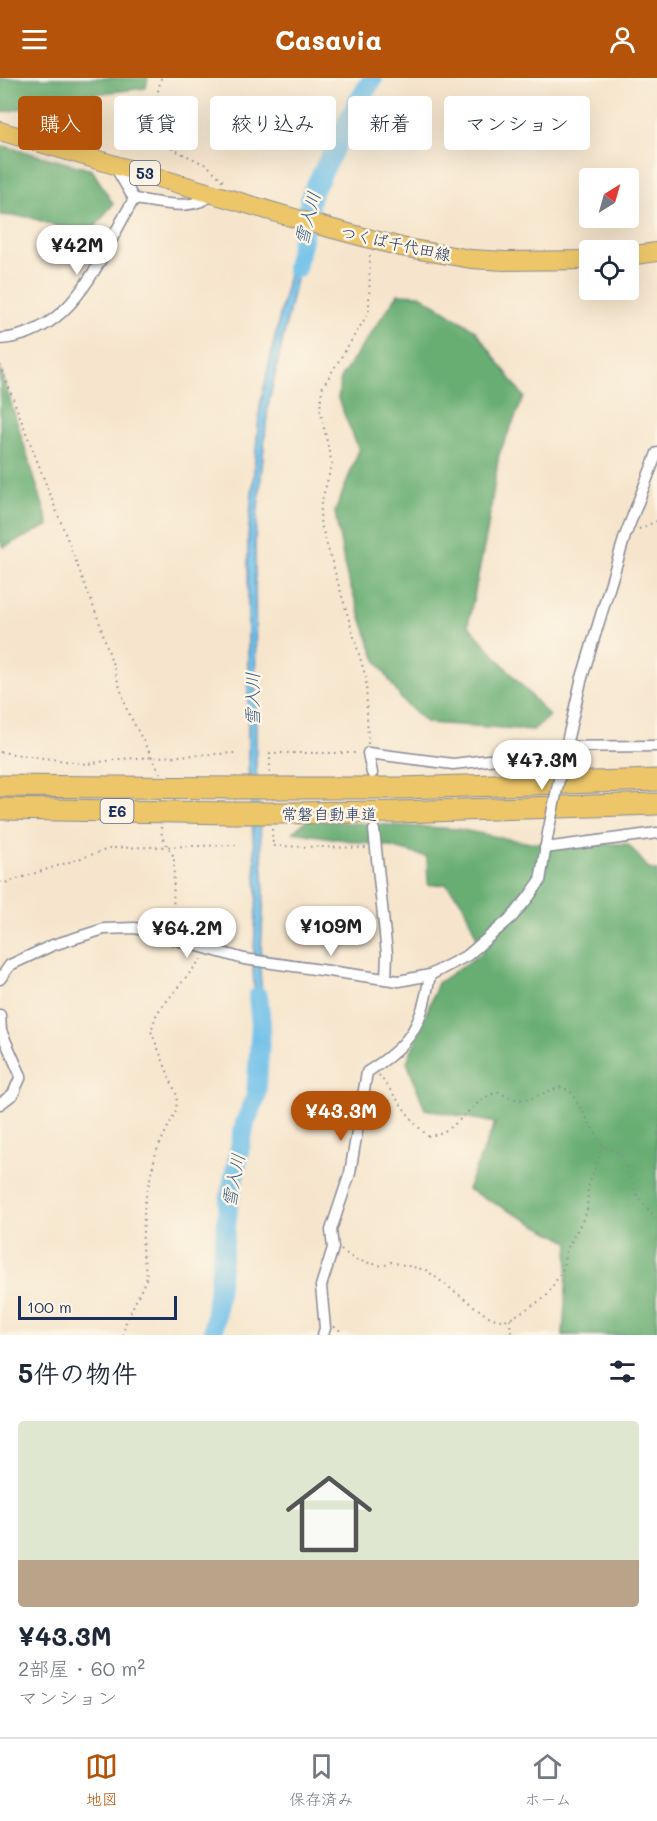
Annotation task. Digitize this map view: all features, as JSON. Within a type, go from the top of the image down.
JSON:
[{"type":"highway","name":"常磐自動車道","points":[[0,786],[401,788],[657,780]]},
{"type":"highway","name":"常磐自動車道","points":[[0,810],[234,813],[398,812],[657,804]]},
{"type":"main road","name":"つくば千代田線","points":[[0,131],[371,239],[471,259],[536,263],[579,261]]},
{"type":"main road","points":[[639,254],[657,252]]},
{"type":"street","points":[[113,164],[120,180],[134,199],[182,205],[205,202],[214,193]]},
{"type":"street","points":[[0,339],[36,329],[77,299],[90,282],[134,199]]},
{"type":"street","points":[[0,979],[10,965],[53,945],[104,929],[135,928],[244,959],[399,981],[430,975],[468,955],[512,917],[540,881],[580,681],[625,536],[657,453]]},
{"type":"street","points":[[372,773],[368,753],[453,764],[515,757],[549,747],[566,750],[657,746]]},
{"type":"street","points":[[374,830],[387,954],[386,979]]},
{"type":"street","points":[[545,848],[657,834]]},
{"type":"street","points":[[323,1335],[325,1328],[321,1286],[333,1248],[331,1230],[350,1173],[367,1072],[404,1043],[414,1030],[423,1012],[430,975]]},
{"type":"street","points":[[0,1015],[1,1030],[21,1076],[13,1094],[0,1104]]},
{"type":"path","points":[[161,78],[149,131],[153,140],[208,166],[222,180],[214,193]]},
{"type":"path","points":[[368,753],[366,678],[320,521],[321,504],[332,464],[320,410],[322,388],[369,312],[371,239]]},
{"type":"path","points":[[0,365],[99,621],[127,710],[160,773]]},
{"type":"path","points":[[625,536],[657,521]]},
{"type":"path","points":[[0,753],[87,764],[153,757],[235,753]]},
{"type":"path","points":[[161,827],[162,837],[174,857],[172,940]]},
{"type":"path","points":[[0,882],[5,883],[112,848],[237,845]]},
{"type":"path","points":[[123,1335],[126,1322],[147,1277],[142,1248],[145,1201],[156,1152],[176,1110],[177,1096],[151,1031],[157,1013],[175,988],[209,950]]},
{"type":"path","points":[[374,1068],[416,1125],[428,1136],[442,1134],[486,1095],[498,1092],[514,1100],[526,1101],[548,1090],[562,1087],[571,1092],[603,1146],[621,1154],[638,1197],[657,1220]]},
{"type":"path","points":[[333,1248],[343,1250],[356,1260],[383,1266],[391,1262],[426,1270],[486,1315],[498,1320],[510,1319],[546,1297],[563,1269],[566,1251],[587,1212],[588,1186],[603,1146]]},
{"type":"path","points":[[510,1319],[511,1335]]},
{"type":"green space","points":[[0,78],[148,78],[146,88],[76,96],[18,96],[18,109],[0,113]]},
{"type":"green space","points":[[0,145],[92,170],[113,204],[91,232],[68,230],[29,217],[0,215]]},
{"type":"green space","points":[[398,294],[420,295],[475,330],[524,397],[499,454],[487,532],[468,625],[549,716],[533,730],[427,723],[402,700],[375,658],[346,573],[335,512],[359,450],[338,399],[341,377]]},
{"type":"green space","points":[[0,368],[49,525],[4,547],[0,541]]},
{"type":"green space","points":[[307,820],[457,829],[530,843],[628,844],[649,869],[657,871],[657,1335],[563,1335],[569,1242],[467,1189],[495,1123],[425,1109],[407,1062],[438,983],[483,952],[462,902],[446,884],[428,885],[427,857],[391,847],[293,832]]},
{"type":"water","points":[[296,242],[304,243],[268,406],[255,539],[256,766],[264,891],[260,972],[265,1024],[257,1024],[253,971],[257,891],[248,766],[248,538],[260,406]]},
{"type":"waterway","name":"雪入川","points":[[296,268],[311,195],[358,102],[373,78]]},
{"type":"waterway","name":"雪入川","points":[[213,1335],[229,1201],[245,1123],[256,1097],[261,1024],[258,997]]}]
